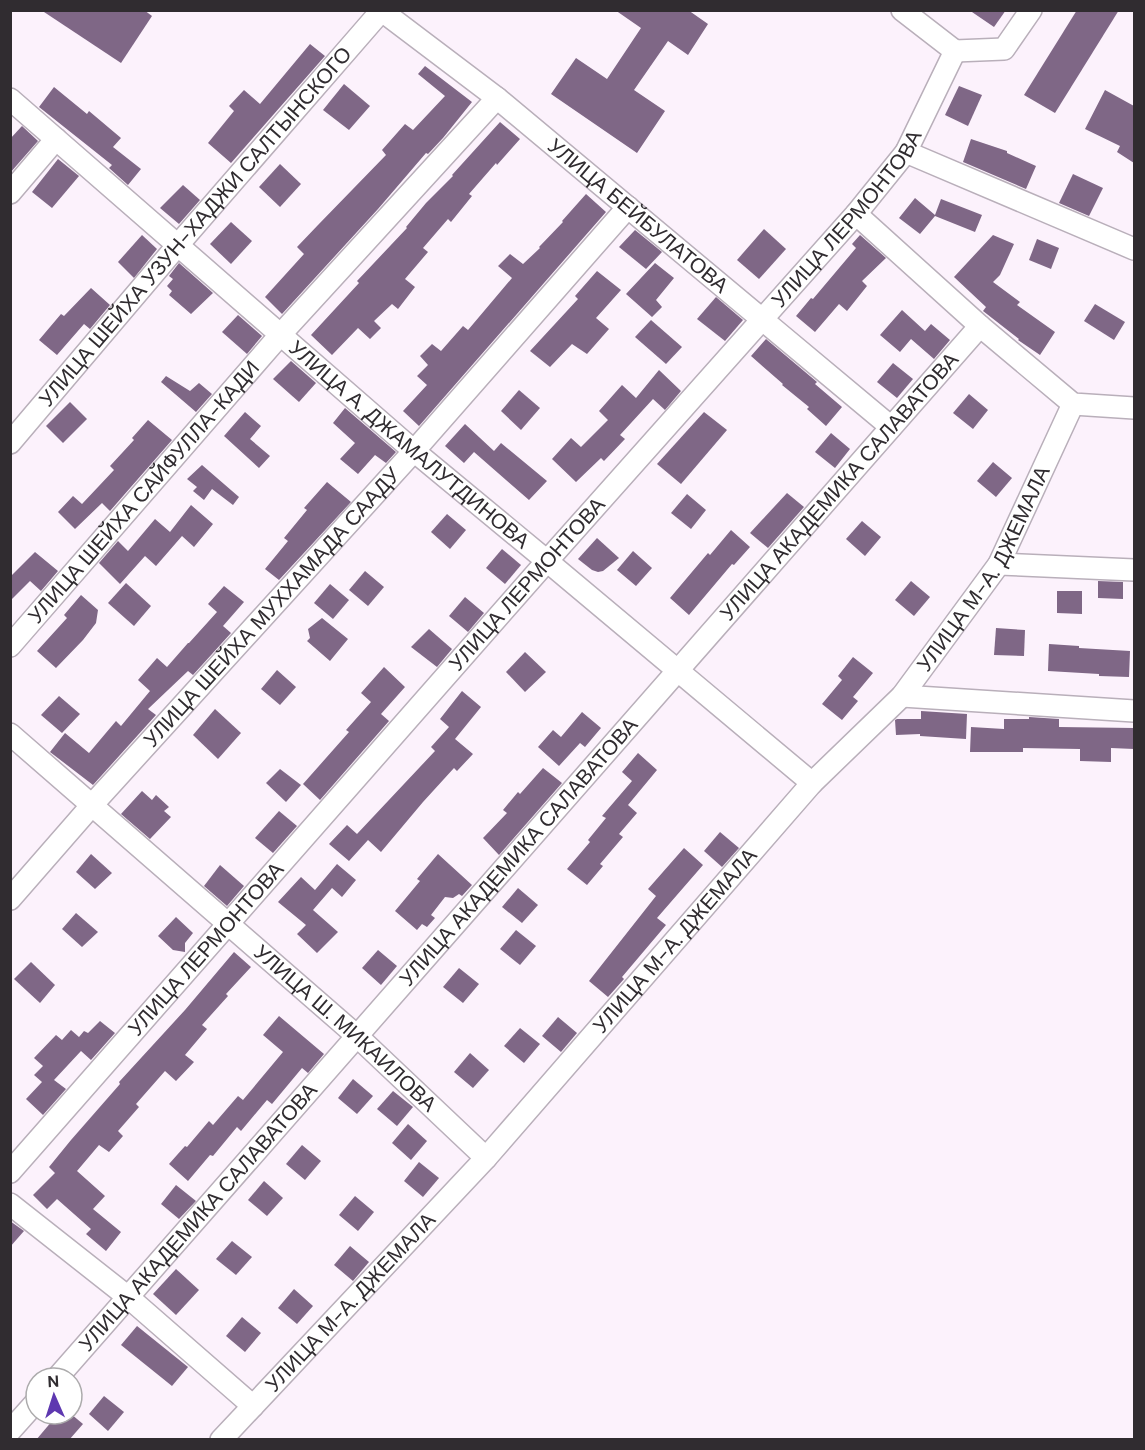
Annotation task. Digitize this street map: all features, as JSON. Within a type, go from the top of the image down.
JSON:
[{"type":"street","points":[[902,10],[955,51],[1004,50],[1031,10]]},
{"type":"street","name":"УЛИЦА БЕЙБУЛАТОВА","points":[[382,11],[497,98],[891,427]]},
{"type":"street","name":"УЛИЦА ШЕЙХА УЗУН-ХАДЖИ САЛТЫНСКОГО","points":[[10,443],[177,246],[382,11]]},
{"type":"street","name":"УЛИЦА ЛЕРМОНТОВА","points":[[10,1172],[547,561],[856,214],[906,152],[955,51]]},
{"type":"street","name":"УЛИЦА ШЕЙХА САЙФУЛЛА-КАДИ","points":[[10,646],[281,334],[497,98]]},
{"type":"street","name":"УЛИЦА А. ДЖАМАЛУТДИНОВА","points":[[10,99],[414,451],[812,783]]},
{"type":"street","points":[[10,193],[56,139]]},
{"type":"street","points":[[906,152],[1134,249]]},
{"type":"street","name":"УЛИЦА ШЕЙХА МУХХАМАДА СААДУ","points":[[10,899],[92,805],[414,451],[628,207]]},
{"type":"street","points":[[856,214],[980,326],[1073,404],[1134,408]]},
{"type":"street","name":"УЛИЦА АКАДЕМИКА САЛАВАТОВА","points":[[68,1366],[980,326]]},
{"type":"street","name":"УЛИЦА М-А. ДЖЕМАЛА","points":[[222,1440],[486,1158],[812,783],[902,696],[999,564],[1073,404]]},
{"type":"street","points":[[999,564],[1134,570]]},
{"type":"street","points":[[902,696],[1134,711]]},
{"type":"street","name":"УЛИЦА Ш. МИКАИЛОВА","points":[[10,734],[357,1036],[486,1158]]},
{"type":"street","points":[[10,1204],[128,1297],[253,1406]]},
{"type":"street","points":[[10,1431],[24,1415]]},
{"type":"building","points":[[41,10],[144,10],[152,16],[121,63]]},
{"type":"building","points":[[615,10],[688,10],[708,24],[688,55],[668,41],[634,90],[665,111],[637,153],[551,94],[576,58],[607,79],[641,28]]},
{"type":"building","points":[[969,10],[1006,10],[994,27]]},
{"type":"building","points":[[1077,10],[1119,10],[1055,113],[1024,95]]},
{"type":"building","points":[[310,44],[325,56],[231,163],[208,143],[234,111],[229,106],[244,90],[260,104]]},
{"type":"building","points":[[425,66],[472,102],[443,138],[428,154],[426,153],[282,314],[265,297],[304,254],[297,247],[386,155],[382,150],[405,124],[413,130],[445,96],[418,74]]},
{"type":"building","points":[[344,84],[370,106],[349,130],[323,110]]},
{"type":"building","points":[[959,86],[982,95],[968,126],[945,115]]},
{"type":"building","points":[[54,87],[87,114],[89,111],[121,138],[113,147],[141,169],[128,185],[109,168],[112,165],[39,107]]},
{"type":"building","points":[[1105,90],[1134,106],[1134,163],[1117,152],[1120,146],[1085,129]]},
{"type":"building","points":[[500,122],[520,139],[469,194],[472,196],[451,222],[448,219],[423,248],[428,252],[405,279],[415,287],[398,309],[392,304],[374,321],[381,328],[370,339],[358,328],[332,355],[311,335]]},
{"type":"building","points":[[22,126],[38,141],[10,173],[10,139]]},
{"type":"building","points":[[971,139],[1007,151],[1036,166],[1026,189],[963,162]]},
{"type":"building","points":[[58,159],[79,176],[52,208],[32,192]]},
{"type":"building","points":[[280,164],[301,184],[280,207],[259,187]]},
{"type":"building","points":[[1073,174],[1103,188],[1089,216],[1059,203]]},
{"type":"building","points":[[183,185],[200,200],[179,224],[160,208]]},
{"type":"building","points":[[586,194],[606,212],[419,426],[403,411],[427,385],[417,376],[428,365],[420,356],[432,344],[441,351],[463,326],[468,330],[512,278],[498,266],[510,254],[523,264],[540,248]]},
{"type":"building","points":[[915,198],[935,215],[941,199],[982,215],[975,232],[935,216],[920,234],[899,218]]},
{"type":"building","points":[[231,222],[252,241],[231,264],[210,244]]},
{"type":"building","points":[[764,229],[786,249],[759,279],[737,260]]},
{"type":"building","points":[[635,230],[662,252],[646,269],[619,247]]},
{"type":"building","points":[[142,235],[157,249],[134,278],[118,262]]},
{"type":"building","points":[[860,235],[886,258],[862,281],[867,286],[847,311],[839,304],[815,332],[796,316],[856,248],[852,244]]},
{"type":"building","points":[[993,235],[1014,244],[1000,275],[993,282],[1020,302],[1017,305],[1055,332],[1040,355],[983,311],[986,307],[954,277]]},
{"type":"building","points":[[1037,239],[1059,248],[1051,269],[1029,260]]},
{"type":"building","points":[[179,263],[213,293],[191,314],[169,295],[172,291],[167,286],[173,279],[169,276]]},
{"type":"building","points":[[655,263],[674,278],[656,300],[662,307],[652,317],[626,294]]},
{"type":"building","points":[[597,271],[621,290],[596,318],[609,329],[587,354],[572,344],[550,367],[530,351],[578,299],[575,296]]},
{"type":"building","points":[[91,288],[110,305],[90,329],[84,324],[57,355],[39,340],[61,314],[64,316]]},
{"type":"building","points":[[716,297],[743,320],[725,341],[697,319]]},
{"type":"building","points":[[1095,304],[1125,322],[1114,340],[1084,321]]},
{"type":"building","points":[[902,310],[925,331],[931,324],[950,340],[934,359],[911,339],[900,352],[880,335]]},
{"type":"building","points":[[238,315],[262,336],[247,354],[222,332]]},
{"type":"building","points":[[651,320],[682,347],[666,364],[635,337]]},
{"type":"building","points":[[766,339],[817,382],[815,384],[842,407],[826,426],[807,409],[809,407],[751,356]]},
{"type":"building","points":[[291,361],[316,383],[299,402],[273,379]]},
{"type":"building","points":[[893,363],[913,379],[897,398],[877,382]]},
{"type":"building","points":[[659,370],[681,391],[665,410],[653,399],[620,435],[625,439],[604,461],[601,458],[576,482],[552,459],[571,438],[581,447],[608,420],[599,411],[622,385],[636,398]]},
{"type":"building","points":[[166,376],[190,391],[199,383],[212,394],[196,412],[161,382]]},
{"type":"building","points":[[519,390],[540,408],[521,430],[501,411]]},
{"type":"building","points":[[969,394],[988,410],[973,429],[953,413]]},
{"type":"building","points":[[70,402],[87,419],[63,443],[46,426]]},
{"type":"building","points":[[345,408],[396,452],[386,463],[375,455],[358,474],[340,459],[355,443],[333,423]]},
{"type":"building","points":[[245,412],[261,426],[250,439],[270,456],[259,468],[224,436]]},
{"type":"building","points":[[704,412],[727,430],[681,484],[657,464]]},
{"type":"building","points":[[148,420],[172,440],[110,511],[102,503],[75,529],[58,512],[73,496],[82,504],[114,470],[110,466],[134,440],[132,438]]},
{"type":"building","points":[[465,424],[494,451],[501,443],[547,481],[529,500],[474,452],[464,463],[445,446]]},
{"type":"building","points":[[831,433],[850,449],[835,468],[815,452]]},
{"type":"building","points":[[993,462],[1012,478],[996,497],[977,481]]},
{"type":"building","points":[[202,465],[239,497],[233,505],[212,489],[204,500],[193,491],[197,487],[187,479]]},
{"type":"building","points":[[327,482],[351,502],[279,580],[265,569],[288,541],[284,538],[307,510],[304,508]]},
{"type":"building","points":[[787,493],[804,507],[768,548],[750,533]]},
{"type":"building","points":[[687,494],[706,510],[691,529],[671,513]]},
{"type":"building","points":[[191,505],[213,524],[194,547],[182,536],[156,566],[145,556],[120,584],[99,563],[118,541],[128,551],[155,519],[170,532]]},
{"type":"building","points":[[447,514],[466,530],[450,549],[431,532]]},
{"type":"building","points":[[862,521],[881,537],[865,556],[846,539]]},
{"type":"building","points":[[731,530],[750,547],[734,565],[732,564],[689,615],[670,598]]},
{"type":"building","points":[[597,538],[619,558],[603,571],[598,572],[578,559]]},
{"type":"building","points":[[502,549],[521,565],[505,584],[486,568]]},
{"type":"building","points":[[633,551],[652,568],[636,586],[617,570]]},
{"type":"building","points":[[35,552],[58,571],[41,591],[30,581],[10,601],[10,577]]},
{"type":"building","points":[[365,571],[384,587],[368,606],[349,590]]},
{"type":"building","points":[[911,581],[930,597],[914,616],[895,600]]},
{"type":"building","points":[[1098,581],[1123,582],[1123,599],[1098,598]]},
{"type":"building","points":[[126,583],[151,606],[134,626],[108,603]]},
{"type":"building","points":[[330,584],[349,600],[333,619],[314,603]]},
{"type":"building","points":[[224,586],[244,602],[223,626],[231,633],[193,675],[188,671],[148,709],[156,715],[93,785],[50,752],[65,733],[89,753],[116,721],[121,726],[150,691],[138,680],[157,658],[167,667],[189,643],[217,612],[208,604]]},
{"type":"building","points":[[1057,591],[1082,591],[1082,614],[1057,613]]},
{"type":"building","points":[[81,595],[98,610],[96,623],[56,668],[37,651],[67,618],[64,615]]},
{"type":"building","points":[[465,597],[484,613],[468,632],[449,616]]},
{"type":"building","points":[[322,618],[348,639],[330,661],[307,641],[310,638],[308,629]]},
{"type":"building","points":[[996,628],[1025,630],[1024,656],[994,655]]},
{"type":"building","points":[[429,629],[452,649],[437,667],[411,647]]},
{"type":"building","points":[[1049,644],[1130,651],[1129,677],[1048,671]]},
{"type":"building","points":[[525,652],[546,672],[525,692],[506,672]]},
{"type":"building","points":[[853,657],[873,673],[853,697],[858,701],[842,720],[822,704],[842,680],[838,676]]},
{"type":"building","points":[[384,667],[405,687],[381,714],[389,721],[320,800],[303,784],[349,732],[346,730],[371,702],[361,693]]},
{"type":"building","points":[[277,670],[296,687],[280,705],[261,689]]},
{"type":"building","points":[[462,691],[481,707],[455,739],[473,754],[457,771],[454,768],[381,852],[368,840],[349,861],[329,844],[347,825],[357,834],[435,751],[431,747],[449,727],[440,719]]},
{"type":"building","points":[[59,696],[80,714],[62,733],[41,715]]},
{"type":"building","points":[[215,709],[241,733],[218,759],[193,735]]},
{"type":"building","points":[[921,711],[967,714],[966,739],[920,736],[920,734],[896,735],[895,720],[921,719]]},
{"type":"building","points":[[582,712],[601,728],[585,747],[580,743],[559,766],[538,747],[553,730],[561,737]]},
{"type":"building","points":[[1029,717],[1059,719],[1059,727],[1134,728],[1134,749],[1111,748],[1111,762],[1080,761],[1080,749],[1023,748],[1023,752],[970,752],[971,727],[1004,729],[1004,719],[1029,719]]},
{"type":"building","points":[[638,753],[657,770],[628,805],[637,813],[619,834],[623,837],[600,864],[603,866],[587,885],[567,869],[590,842],[588,840],[606,818],[602,816],[632,781],[622,772]]},
{"type":"building","points":[[543,768],[562,783],[499,855],[483,838],[507,813],[503,810],[518,792],[520,794]]},
{"type":"building","points":[[280,769],[301,785],[286,802],[266,783]]},
{"type":"building","points":[[142,791],[152,800],[156,795],[169,807],[164,811],[171,817],[150,839],[121,814]]},
{"type":"building","points":[[279,811],[297,826],[273,853],[255,838]]},
{"type":"building","points":[[720,832],[739,848],[722,867],[704,851]]},
{"type":"building","points":[[684,848],[703,865],[657,918],[666,925],[608,997],[589,981],[656,896],[648,889]]},
{"type":"building","points":[[91,854],[112,873],[95,889],[76,872]]},
{"type":"building","points":[[438,854],[472,885],[462,896],[459,894],[453,898],[445,897],[431,915],[435,918],[427,927],[422,924],[417,930],[395,911],[420,881],[417,879]]},
{"type":"building","points":[[337,864],[356,880],[342,897],[332,888],[313,910],[338,932],[317,953],[297,934],[306,925],[278,902],[301,877],[315,890]]},
{"type":"building","points":[[220,865],[244,886],[227,906],[204,886]]},
{"type":"building","points":[[518,888],[538,905],[522,923],[502,907]]},
{"type":"building","points":[[76,913],[98,932],[82,947],[62,929]]},
{"type":"building","points":[[176,917],[193,933],[185,943],[185,952],[173,950],[158,936]]},
{"type":"building","points":[[516,930],[536,946],[520,965],[500,949]]},
{"type":"building","points":[[378,950],[397,966],[381,985],[362,968]]},
{"type":"building","points":[[234,952],[251,967],[202,1025],[207,1029],[185,1055],[194,1062],[176,1081],[165,1071],[136,1104],[139,1107],[118,1131],[123,1136],[109,1152],[99,1145],[77,1171],[105,1196],[93,1209],[121,1232],[106,1251],[86,1234],[91,1229],[57,1199],[47,1209],[33,1195],[55,1173],[49,1167],[71,1140]]},
{"type":"building","points":[[31,962],[55,985],[40,1003],[14,979]]},
{"type":"building","points":[[459,968],[479,984],[463,1003],[443,987]]},
{"type":"building","points":[[279,1016],[324,1054],[308,1073],[302,1068],[272,1104],[267,1100],[241,1131],[237,1127],[188,1181],[169,1164],[209,1121],[213,1125],[238,1096],[243,1100],[283,1052],[263,1035]]},
{"type":"building","points":[[558,1017],[577,1033],[561,1052],[542,1036]]},
{"type":"building","points":[[100,1021],[115,1033],[91,1060],[81,1051],[54,1080],[66,1089],[43,1115],[26,1099],[42,1082],[34,1075],[43,1066],[34,1058],[56,1035],[62,1040],[71,1030],[79,1037],[84,1031],[88,1033]]},
{"type":"building","points":[[520,1028],[540,1044],[524,1063],[504,1046]]},
{"type":"building","points":[[470,1053],[489,1070],[473,1088],[454,1072]]},
{"type":"building","points":[[353,1079],[373,1096],[357,1114],[338,1098]]},
{"type":"building","points":[[393,1091],[413,1107],[397,1126],[377,1109]]},
{"type":"building","points":[[408,1124],[427,1141],[411,1160],[392,1143]]},
{"type":"building","points":[[302,1145],[321,1161],[305,1180],[286,1164]]},
{"type":"building","points":[[419,1162],[439,1178],[423,1197],[404,1181]]},
{"type":"building","points":[[264,1181],[283,1198],[267,1216],[248,1200]]},
{"type":"building","points":[[176,1185],[196,1201],[179,1219],[161,1204]]},
{"type":"building","points":[[355,1196],[374,1212],[358,1231],[339,1215]]},
{"type":"building","points":[[10,1221],[24,1231],[10,1247]]},
{"type":"building","points":[[232,1241],[252,1257],[236,1275],[216,1259]]},
{"type":"building","points":[[350,1246],[369,1262],[353,1281],[334,1265]]},
{"type":"building","points":[[176,1269],[199,1290],[176,1315],[153,1294]]},
{"type":"building","points":[[294,1289],[313,1306],[297,1324],[278,1308]]},
{"type":"building","points":[[242,1317],[261,1333],[245,1352],[226,1336]]},
{"type":"building","points":[[137,1326],[188,1367],[172,1386],[121,1345]]},
{"type":"building","points":[[104,1396],[124,1412],[108,1431],[89,1414]]},
{"type":"building","points":[[48,1426],[81,1426],[69,1440],[36,1440]]}]
